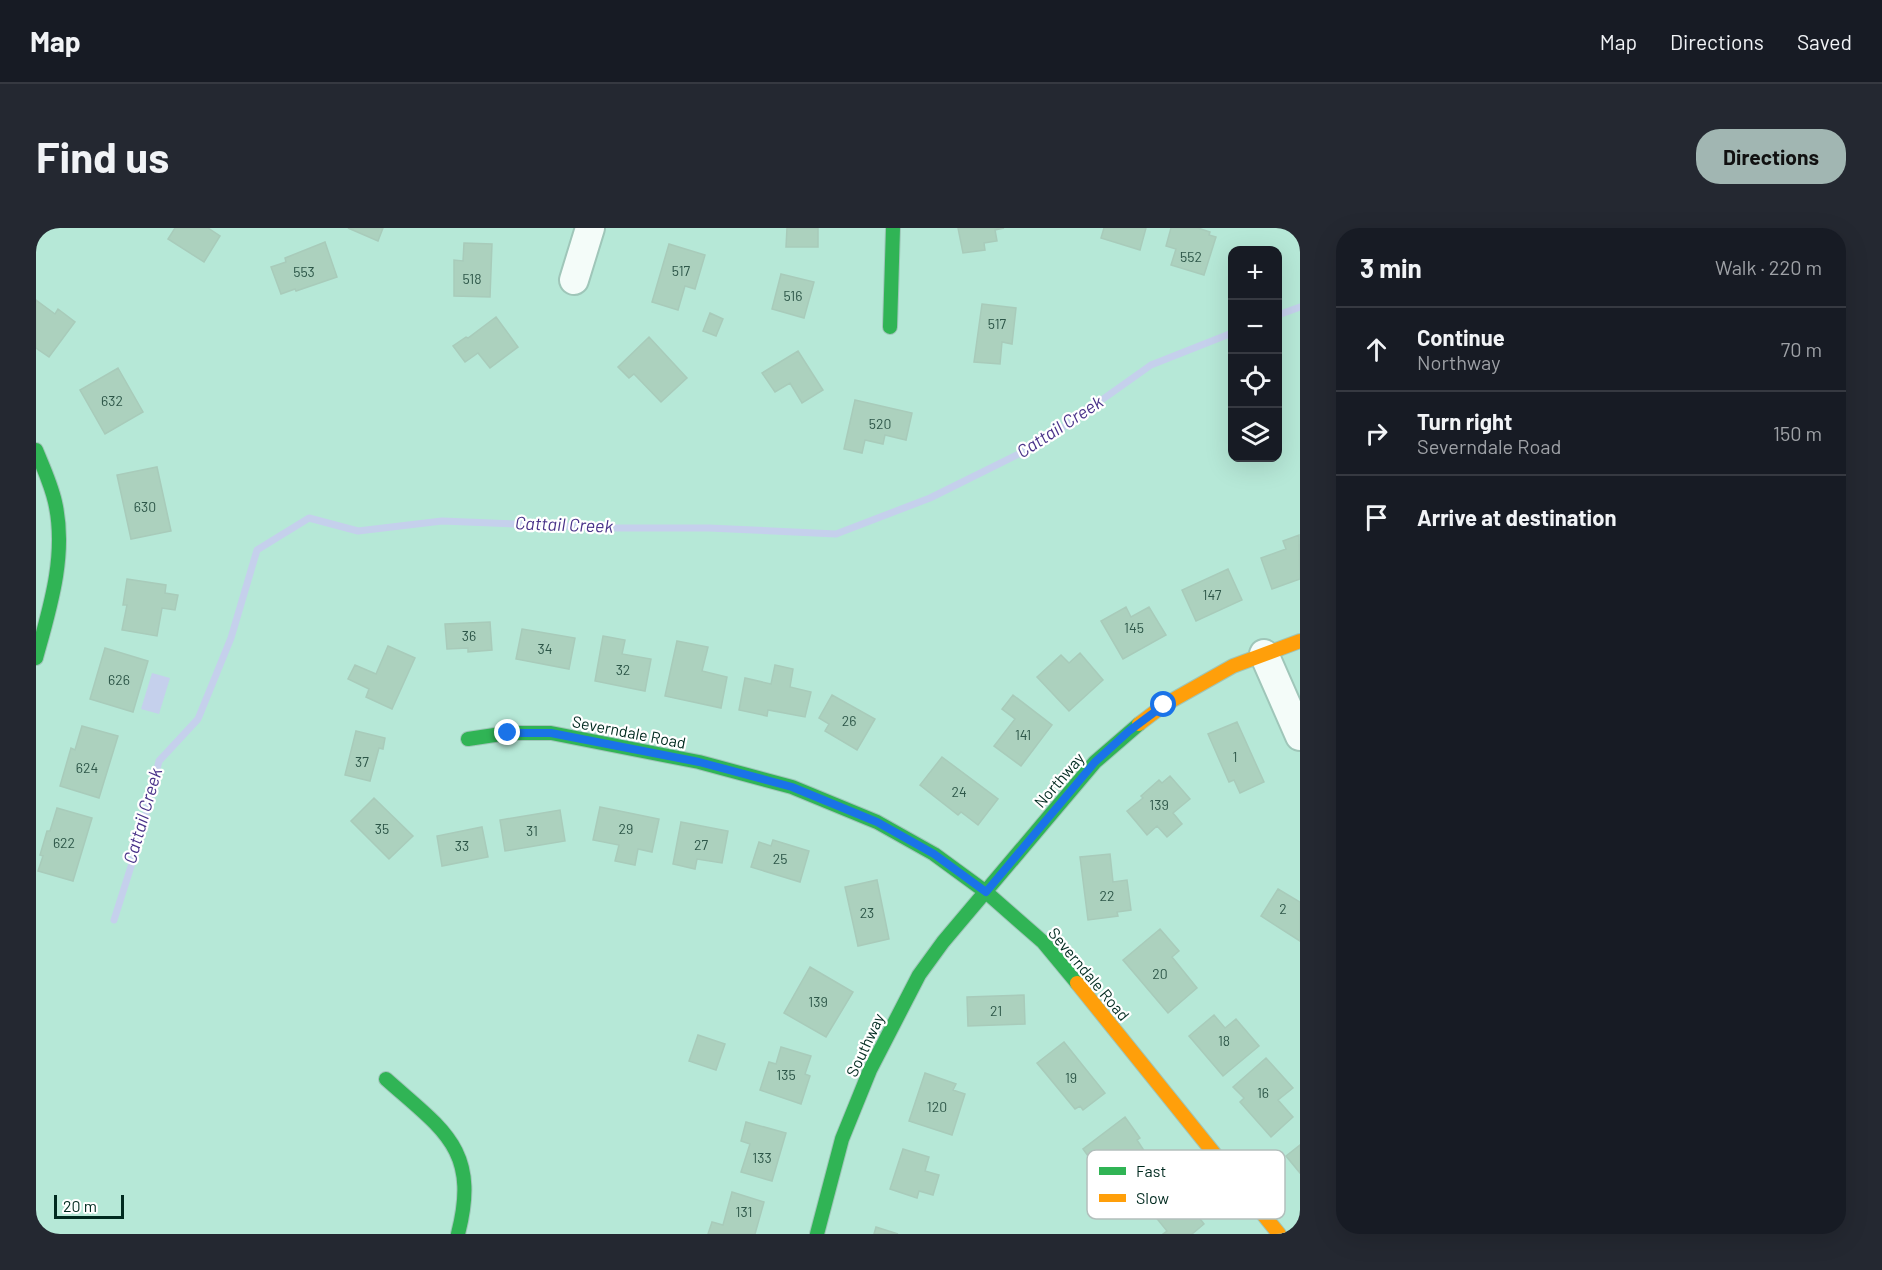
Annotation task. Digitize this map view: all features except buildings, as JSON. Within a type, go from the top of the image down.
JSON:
[{"type":"street","points":[[574,280],[590,228]]},
{"type":"street","points":[[890,327],[892,228]]},
{"type":"street","points":[[36,450],[53,488],[60,540],[54,591],[36,658]]},
{"type":"street","name":"Northway","points":[[986,892],[1095,762],[1129,731],[1164,705],[1204,681],[1264,654],[1300,641]]},
{"type":"street","points":[[1264,654],[1300,736]]},
{"type":"street","name":"Severndale Road","points":[[468,739],[508,733],[551,733],[699,762],[792,787],[877,822],[934,854],[986,892],[1043,942],[1212,1150]]},
{"type":"street","name":"Southway","points":[[817,1234],[842,1139],[870,1071],[925,967],[943,942],[986,892]]},
{"type":"street","points":[[386,1079],[454,1145],[463,1168],[465,1191],[458,1234]]},
{"type":"street","name":"Severndale Road","points":[[1268,1219],[1280,1234]]},
{"type":"water","points":[[152,673],[170,678],[159,714],[141,709]]},
{"type":"waterway","name":"Cattail Creek","points":[[1282,314],[1300,307]]},
{"type":"waterway","name":"Cattail Creek","points":[[114,920],[140,838],[159,761],[198,719],[231,638],[257,550],[309,518],[358,531],[442,521],[615,528],[709,528],[836,534],[930,498],[1041,443],[1151,365],[1228,335]]},
{"type":"traffic: fast","points":[[890,327],[893,228]]},
{"type":"traffic: fast","points":[[36,450],[53,495],[59,541],[55,581],[36,658]]},
{"type":"traffic: fast","points":[[817,1234],[842,1139],[870,1070],[919,975],[943,942],[1095,762],[1139,724]]},
{"type":"traffic: fast","points":[[468,739],[508,733],[551,733],[699,762],[792,787],[877,822],[934,854],[986,892],[1043,942],[1077,983]]},
{"type":"traffic: fast","points":[[386,1079],[440,1128],[452,1144],[460,1161],[464,1181],[464,1205],[458,1234]]},
{"type":"traffic: slow","points":[[1139,724],[1164,705],[1233,666],[1300,641]]},
{"type":"traffic: slow","points":[[1077,983],[1211,1150]]},
{"type":"traffic: slow","points":[[1267,1219],[1279,1234]]},
{"type":"route","points":[[508,733],[551,733],[699,762],[792,787],[877,822],[934,854],[986,892],[1095,762],[1129,731],[1164,705]]}]
